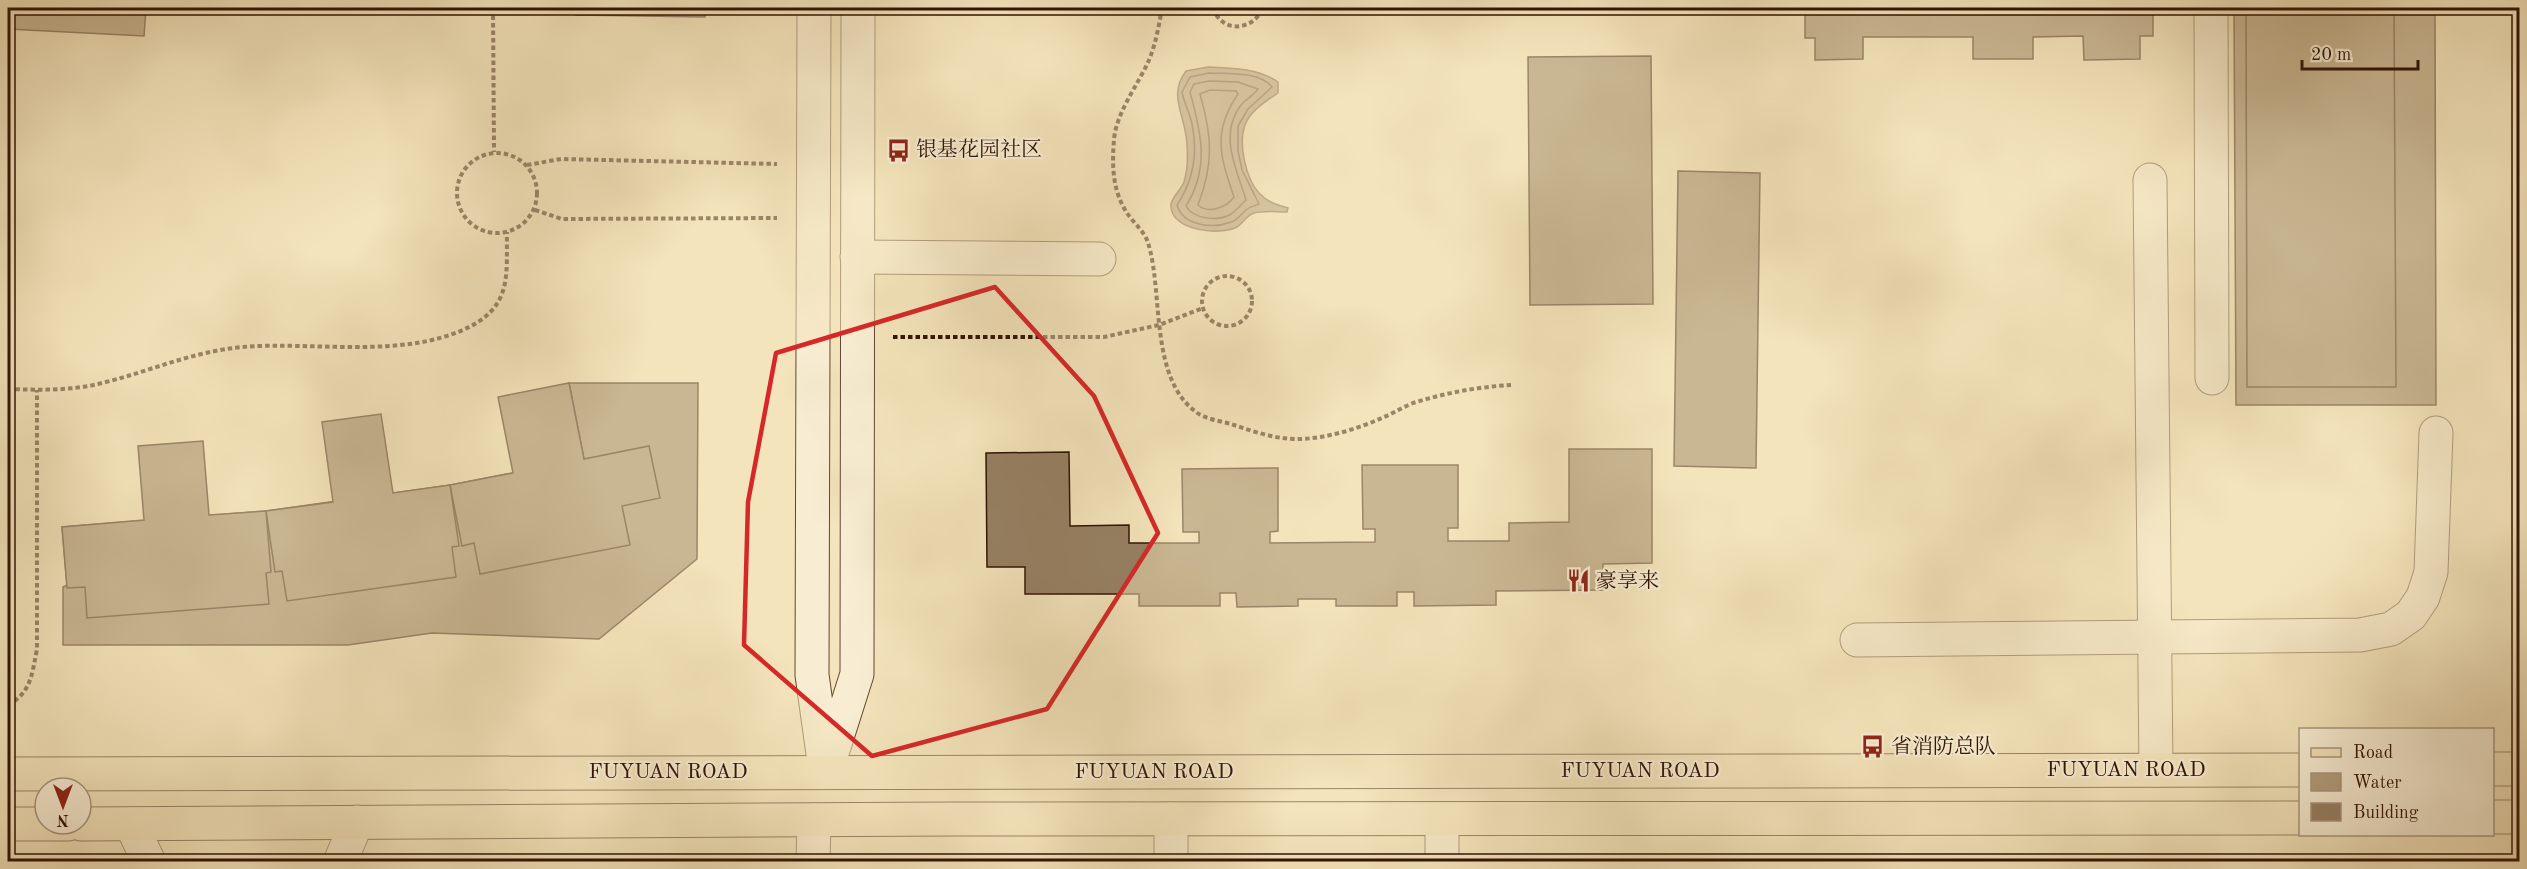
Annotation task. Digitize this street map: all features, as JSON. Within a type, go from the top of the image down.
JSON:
[{"type":"main road","points":[[2494,770],[2520,769]]},
{"type":"main road","name":"FUYUAN ROAD","points":[[8,774],[2299,770]]},
{"type":"main road","points":[[2494,817],[2520,817]]},
{"type":"main road","points":[[93,824],[1171,819],[2299,818]]},
{"type":"main road","points":[[8,824],[33,824]]},
{"type":"street","points":[[814,8],[812,675],[826,772]]},
{"type":"street","points":[[826,772],[857,674],[858,8]]},
{"type":"street","points":[[2211,8],[2212,378]]},
{"type":"street","points":[[2150,180],[2156,770]]},
{"type":"street","points":[[857,257],[1099,260]]},
{"type":"street","points":[[1857,640],[2360,635],[2391,629],[2411,615],[2423,597],[2431,572],[2436,433]]},
{"type":"street","points":[[1171,819],[1171,861]]},
{"type":"street","points":[[1442,819],[1442,861]]},
{"type":"street","points":[[813,861],[814,820]]},
{"type":"street","points":[[340,861],[357,822]]},
{"type":"street","points":[[131,824],[149,861]]},
{"type":"path","points":[[493,8],[494,152]]},
{"type":"path","points":[[1162,8],[1159,29],[1149,59],[1122,111],[1114,135],[1113,171],[1117,193],[1149,245],[1159,325],[1169,370],[1185,403],[1198,414],[1265,435],[1295,439],[1319,437],[1371,422],[1411,404],[1443,395],[1480,387],[1511,385]]},
{"type":"path","points":[[1213,8],[1221,21],[1230,26],[1241,27],[1251,24],[1259,17],[1263,8]]},
{"type":"path","points":[[494,152],[512,155],[527,165],[536,180],[538,197],[528,220],[507,232],[491,233],[476,228],[464,217],[458,203],[457,185],[464,169],[478,157],[494,152]]},
{"type":"path","points":[[527,165],[561,159],[813,164]]},
{"type":"path","points":[[534,210],[562,219],[813,218]]},
{"type":"path","points":[[8,389],[37,390],[102,383],[207,351],[244,347],[370,346],[442,337],[472,325],[499,304],[507,282],[507,232]]},
{"type":"path","points":[[1222,276],[1235,277],[1240,280],[1251,295],[1251,307],[1246,316],[1229,326],[1210,320],[1203,308],[1203,291],[1210,281],[1222,276]]},
{"type":"path","points":[[857,337],[1090,338],[1130,334],[1203,308]]},
{"type":"path","points":[[8,705],[20,698],[30,684],[37,649],[37,390]]},
{"type":"highlighted area","points":[[995,287],[1094,396],[1158,533],[1047,709],[872,756],[744,645],[748,502],[776,353]]},
{"type":"water","points":[[1208,67],[1253,71],[1278,82],[1278,93],[1259,107],[1247,120],[1242,142],[1244,161],[1254,187],[1269,201],[1288,208],[1287,212],[1254,213],[1237,227],[1219,231],[1187,226],[1178,221],[1173,214],[1171,202],[1184,182],[1187,163],[1186,134],[1179,106],[1178,89],[1186,71]]},
{"type":"building","points":[[8,8],[146,8],[144,36],[8,29]]},
{"type":"building","points":[[576,8],[705,8],[705,17],[576,15]]},
{"type":"building","points":[[576,8],[621,8],[621,15],[576,15]]},
{"type":"building","points":[[1805,8],[2153,8],[2153,36],[2140,36],[2140,59],[2084,60],[2083,36],[2033,37],[2033,59],[1973,59],[1973,37],[1863,37],[1863,59],[1815,60],[1815,38],[1805,38]]},
{"type":"building","points":[[2234,8],[2435,8],[2436,405],[2236,405]]},
{"type":"building","points":[[2246,8],[2394,8],[2396,387],[2247,387]]},
{"type":"building","points":[[1651,56],[1653,304],[1530,305],[1528,57]]},
{"type":"building","points":[[1678,171],[1760,173],[1756,468],[1674,466]]},
{"type":"building","points":[[569,383],[698,383],[697,559],[599,639],[432,633],[348,645],[63,645],[63,587],[67,585],[62,527],[266,511],[450,485],[584,459]]},
{"type":"building","points":[[569,383],[584,459],[649,446],[660,498],[622,506],[630,545],[480,574],[474,543],[462,546],[450,485],[513,473],[498,397]]},
{"type":"building","points":[[381,414],[393,493],[450,485],[459,546],[452,547],[456,577],[287,601],[282,571],[275,572],[266,511],[333,502],[322,422]]},
{"type":"building","points":[[203,441],[209,515],[266,511],[271,572],[266,573],[269,604],[87,618],[85,587],[67,588],[62,527],[144,520],[138,446]]},
{"type":"building","points":[[1569,449],[1652,449],[1652,563],[1603,564],[1603,590],[1496,591],[1496,605],[1414,606],[1414,592],[1397,592],[1397,606],[1336,606],[1336,599],[1298,599],[1298,606],[1237,607],[1236,593],[1220,593],[1220,606],[1139,606],[1139,594],[1025,594],[1025,567],[987,567],[986,453],[1069,452],[1070,526],[1129,525],[1129,543],[1199,543],[1199,532],[1183,532],[1182,469],[1278,468],[1278,531],[1270,532],[1270,543],[1375,542],[1375,529],[1363,529],[1362,465],[1458,465],[1458,528],[1448,528],[1448,541],[1509,541],[1509,523],[1569,522]]},
{"type":"place","name":"银基花园社区","points":[[898,150]]},
{"type":"place","name":"豪享来","points":[[1578,581]]},
{"type":"place","name":"省消防总队","points":[[1873,747]]}]
